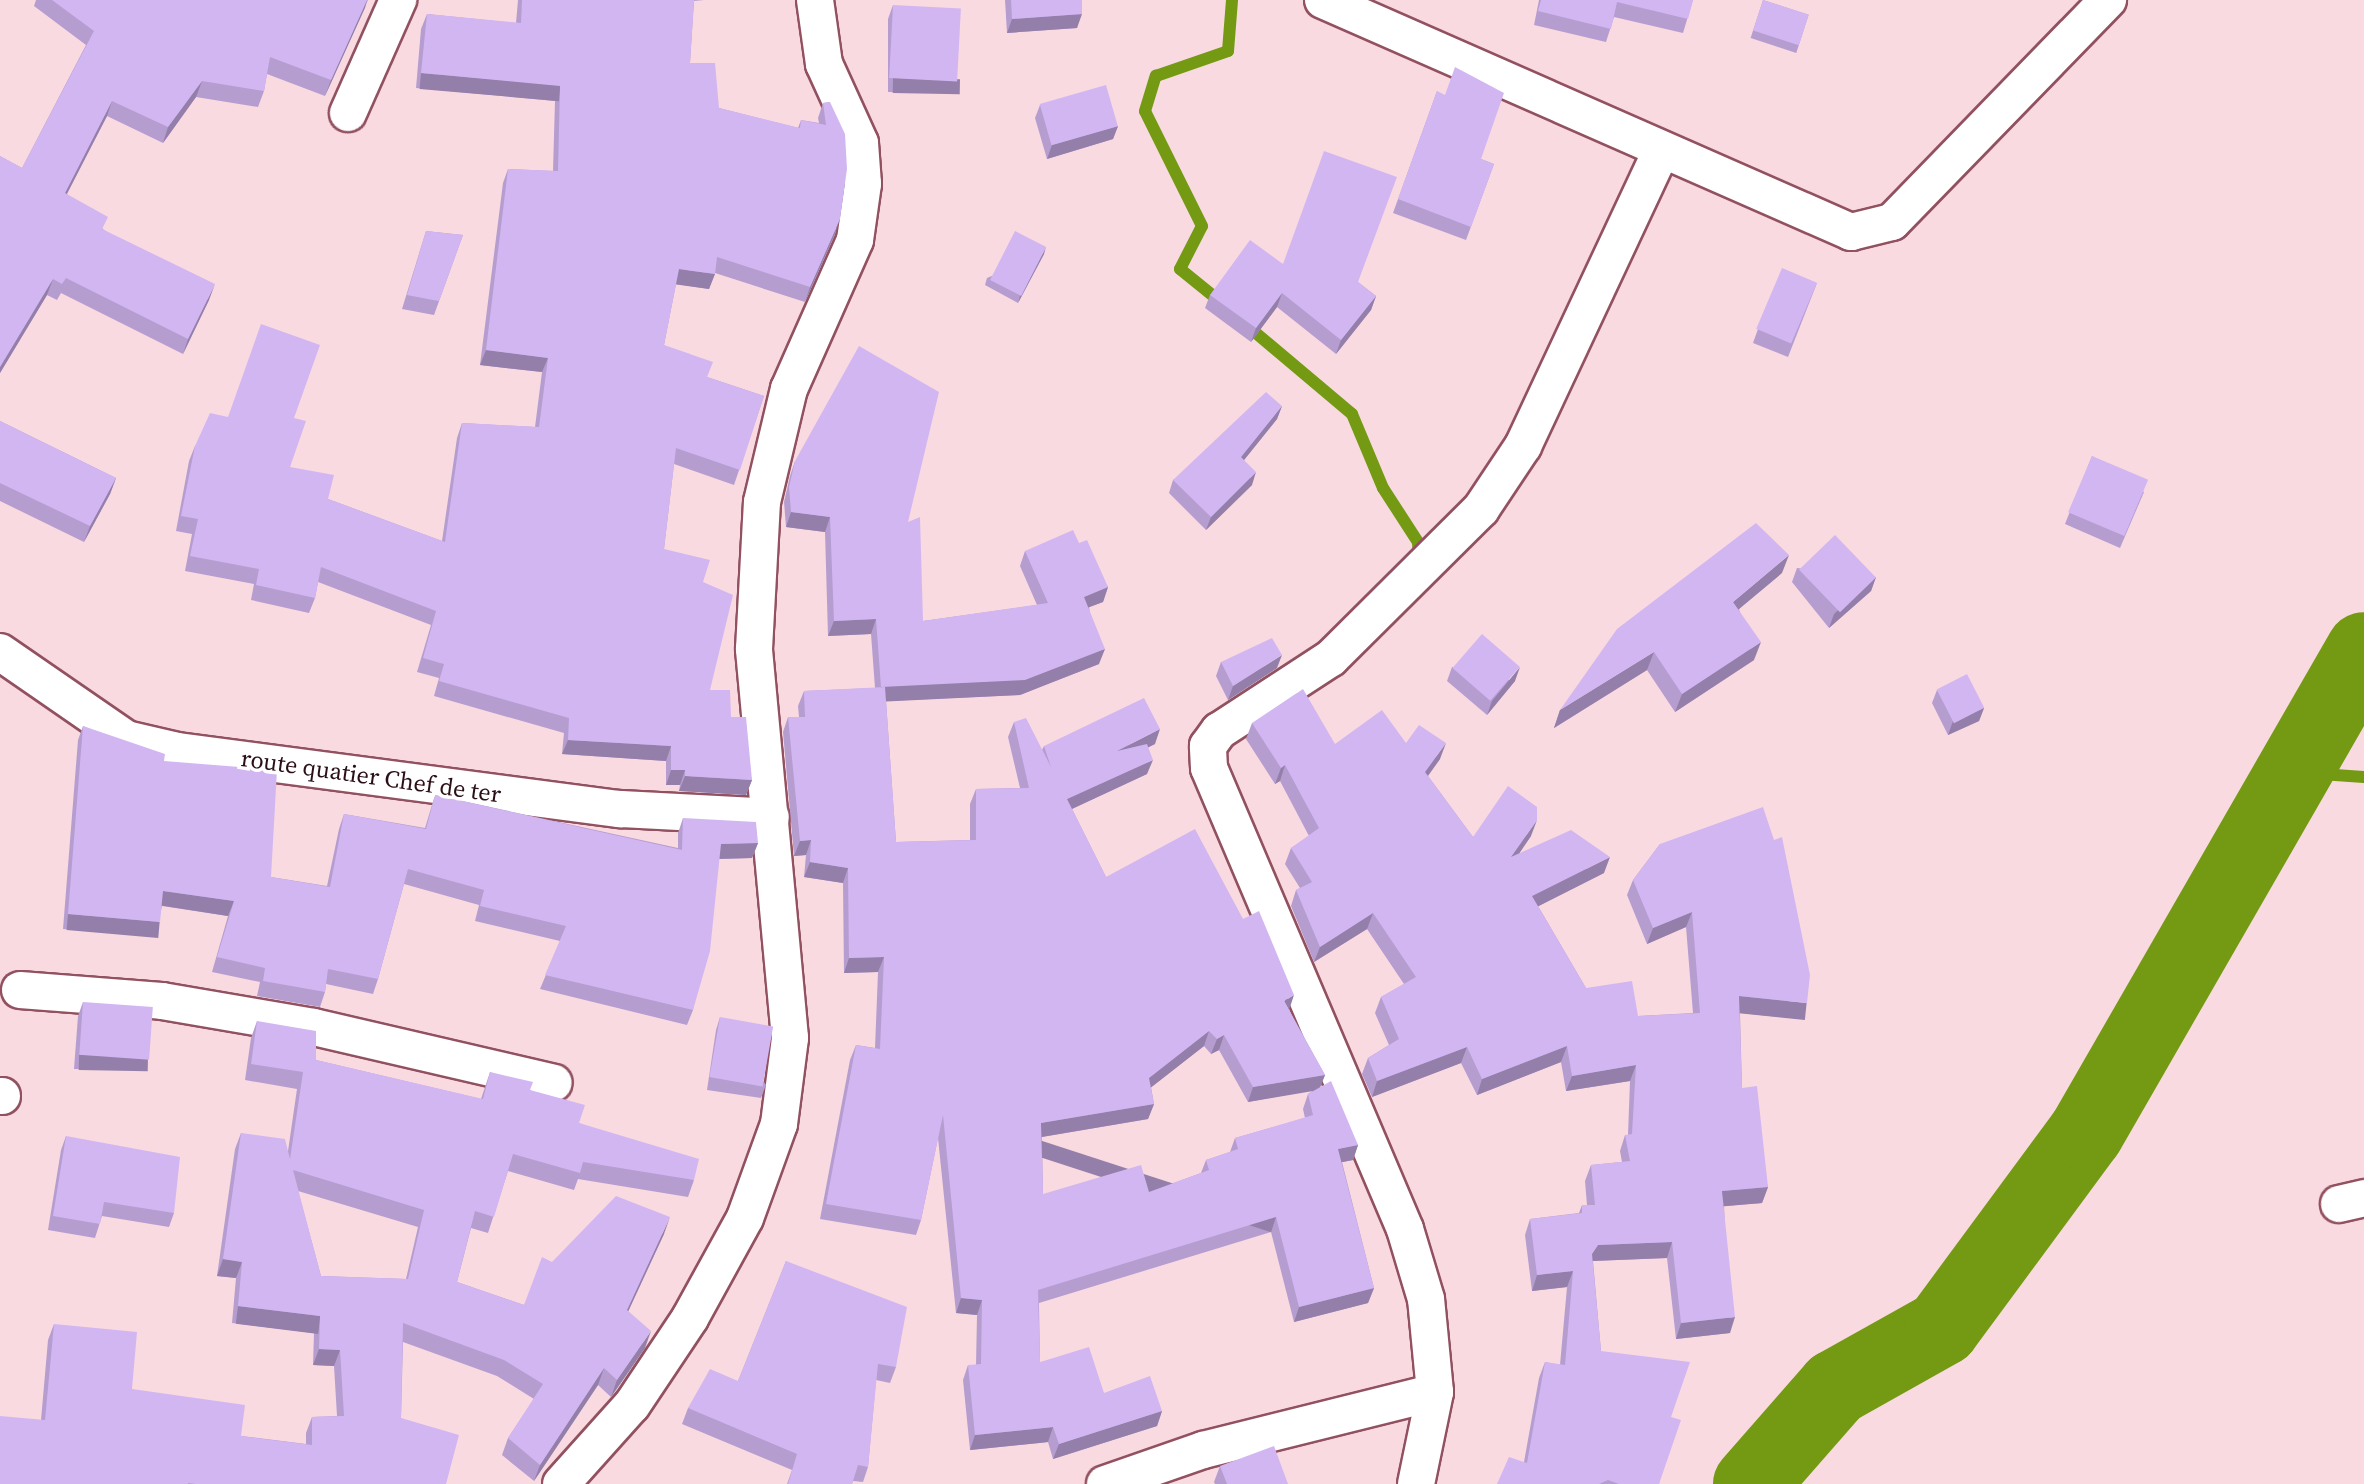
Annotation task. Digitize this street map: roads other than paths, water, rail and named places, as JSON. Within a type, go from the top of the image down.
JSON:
[{"type":"street","points":[[348,113],[398,0]]},
{"type":"street","points":[[561,1484],[632,1405],[690,1318],[745,1218],[779,1124],[790,1038],[754,649],[762,502],[782,408],[841,281],[863,184],[860,143],[824,64],[815,0]]},
{"type":"street","points":[[1323,0],[1851,232],[1872,232],[1892,222],[2108,0]]},
{"type":"street","points":[[1416,1484],[1435,1392],[1426,1299],[1405,1229],[1209,768],[1208,746],[1331,658],[1481,509],[1523,446],[1661,151]]},
{"type":"street","name":"route quatier Chef de ter","points":[[0,652],[126,739],[177,751],[620,809],[771,817]]},
{"type":"street","points":[[20,990],[162,1001],[314,1027],[554,1083]]},
{"type":"street","points":[[1105,1484],[1203,1450],[1435,1392]]},
{"type":"waterway","points":[[1222,303],[1180,269],[1202,226],[1145,111],[1156,76],[1228,51],[1232,0]]},
{"type":"waterway","points":[[1244,323],[1352,414],[1383,488],[1418,542],[1419,561]]},
{"type":"waterway","points":[[1751,1484],[1835,1388],[1942,1328],[2086,1133],[2364,650]]},
{"type":"waterway","points":[[2292,772],[2364,777]]}]
